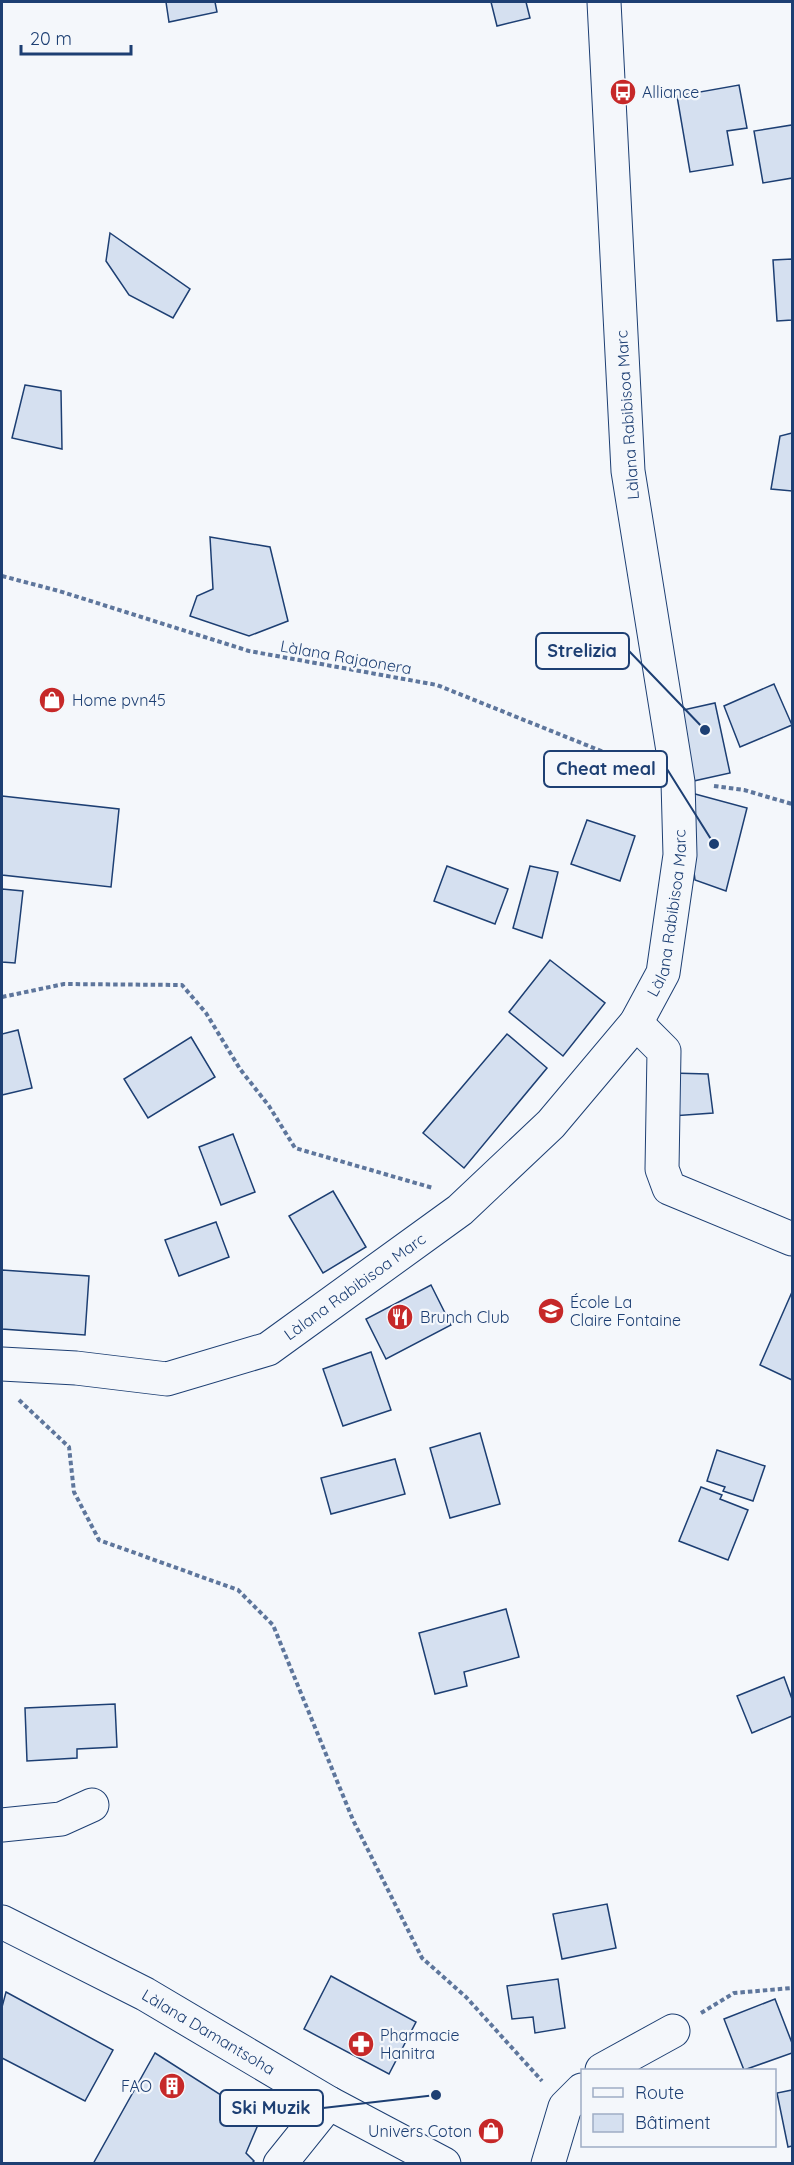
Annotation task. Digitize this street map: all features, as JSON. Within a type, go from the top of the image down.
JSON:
[{"type":"street","name":"Làlana Rabibisoa Marc","points":[[2,1364],[76,1368],[167,1379],[268,1349],[460,1209],[551,1124],[636,1023],[663,973],[680,855],[678,782],[628,471],[604,2]]},
{"type":"street","points":[[636,1023],[664,1051],[662,1169],[669,1188],[792,1239]]},
{"type":"street","points":[[2,1825],[61,1819],[92,1805]]},
{"type":"street","name":"Làlana Damantsoha","points":[[2,1922],[145,1994],[329,2103],[438,2162]]},
{"type":"street","points":[[604,2069],[673,2031]]},
{"type":"street","points":[[548,2163],[574,2099]]},
{"type":"street","points":[[280,2163],[329,2103]]},
{"type":"path","name":"Làlana Rajaonera","points":[[2,576],[59,591],[249,651],[437,685],[678,782]]},
{"type":"path","points":[[744,790],[792,804]]},
{"type":"path","points":[[2,997],[64,984],[182,985],[206,1012],[240,1069],[269,1106],[295,1148],[429,1186],[460,1209]]},
{"type":"path","points":[[18,1400],[69,1448],[74,1492],[99,1540],[238,1590],[273,1625],[353,1820],[422,1958],[574,2099]]},
{"type":"path","points":[[673,2031],[734,1993],[792,1988]]},
{"type":"building","points":[[166,2],[215,2],[217,12],[169,22]]},
{"type":"building","points":[[491,2],[526,2],[530,18],[497,26]]},
{"type":"building","points":[[739,85],[747,128],[727,131],[733,165],[690,172],[677,96]]},
{"type":"building","points":[[792,125],[792,178],[763,183],[754,131]]},
{"type":"building","points":[[110,233],[190,289],[173,318],[129,295],[106,261]]},
{"type":"building","points":[[792,259],[792,320],[777,321],[773,260]]},
{"type":"building","points":[[25,385],[61,391],[62,449],[12,438]]},
{"type":"building","points":[[792,433],[792,491],[771,489],[780,436]]},
{"type":"building","points":[[210,537],[270,547],[288,621],[249,636],[190,616],[197,596],[213,589]]},
{"type":"building","points":[[774,684],[792,725],[740,747],[724,706]]},
{"type":"building","points":[[715,703],[730,773],[689,782],[674,712]]},
{"type":"building","points":[[684,791],[747,808],[726,891],[695,880]]},
{"type":"building","points":[[2,796],[119,809],[111,887],[2,875]]},
{"type":"building","points":[[587,820],[635,836],[620,881],[571,864]]},
{"type":"building","points":[[447,866],[508,889],[495,924],[434,901]]},
{"type":"building","points":[[530,866],[558,872],[542,938],[513,928]]},
{"type":"building","points":[[2,889],[23,891],[15,963],[2,962]]},
{"type":"building","points":[[550,960],[605,1003],[563,1056],[509,1012]]},
{"type":"building","points":[[18,1030],[32,1088],[2,1095],[2,1034]]},
{"type":"building","points":[[507,1034],[547,1068],[464,1168],[423,1133]]},
{"type":"building","points":[[191,1037],[215,1077],[148,1118],[124,1079]]},
{"type":"building","points":[[671,1073],[708,1074],[713,1113],[672,1116]]},
{"type":"building","points":[[233,1134],[255,1192],[221,1205],[199,1147]]},
{"type":"building","points":[[333,1191],[366,1247],[323,1273],[289,1216]]},
{"type":"building","points":[[216,1222],[229,1257],[179,1276],[165,1240]]},
{"type":"building","points":[[2,1270],[89,1276],[85,1335],[2,1329]]},
{"type":"building","points":[[431,1285],[451,1325],[386,1359],[366,1319]]},
{"type":"building","points":[[792,1292],[792,1380],[760,1365]]},
{"type":"building","points":[[371,1352],[391,1410],[343,1426],[323,1369]]},
{"type":"building","points":[[480,1433],[500,1504],[450,1518],[430,1448]]},
{"type":"building","points":[[717,1450],[765,1466],[753,1501],[723,1491],[725,1487],[707,1481]]},
{"type":"building","points":[[395,1459],[405,1494],[331,1514],[321,1478]]},
{"type":"building","points":[[701,1487],[722,1495],[720,1499],[748,1510],[728,1560],[679,1541]]},
{"type":"building","points":[[506,1609],[519,1657],[464,1672],[467,1686],[435,1694],[419,1633]]},
{"type":"building","points":[[784,1677],[792,1699],[792,1716],[752,1733],[737,1696]]},
{"type":"building","points":[[115,1704],[117,1747],[77,1749],[77,1758],[27,1761],[25,1708]]},
{"type":"building","points":[[607,1904],[616,1948],[562,1959],[553,1914]]},
{"type":"building","points":[[331,1976],[416,2022],[389,2074],[304,2029]]},
{"type":"building","points":[[558,1979],[565,2028],[535,2033],[533,2017],[512,2019],[507,1986]]},
{"type":"building","points":[[6,1992],[113,2050],[85,2101],[2,2058],[2,2007]]},
{"type":"building","points":[[775,1999],[792,2043],[792,2053],[744,2069],[724,2019]]},
{"type":"building","name":"FAO","points":[[155,2053],[260,2120],[246,2153],[254,2161],[251,2164],[93,2164]]},
{"type":"building","points":[[792,2090],[792,2146],[788,2147],[777,2093]]},
{"type":"place","name":"Alliance","points":[[623,92]]},
{"type":"place","name":"Home pvn45","points":[[52,700]]},
{"type":"place","name":"Strelizia","points":[[705,730]]},
{"type":"place","name":"Cheat meal","points":[[714,844]]},
{"type":"place","name":"École La Claire Fontaine","points":[[551,1311]]},
{"type":"place","name":"Brunch Club","points":[[400,1317]]},
{"type":"place","name":"Pharmacie Hanitra","points":[[361,2044]]},
{"type":"place","name":"FAO","points":[[172,2086]]},
{"type":"place","name":"Ski Muzik","points":[[436,2095]]},
{"type":"place","name":"Univers Coton","points":[[491,2131]]}]
